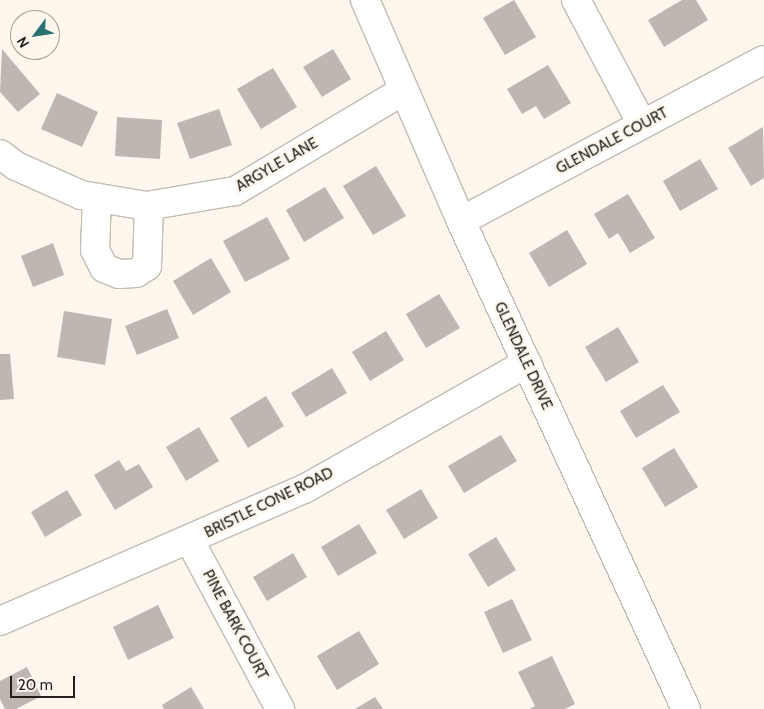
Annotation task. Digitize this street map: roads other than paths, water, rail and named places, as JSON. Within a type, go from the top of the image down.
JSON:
[{"type":"street","name":"GLENDALE DRIVE","points":[[365,0],[461,221],[686,709]]},
{"type":"street","points":[[576,0],[642,124]]},
{"type":"street","name":"GLENDALE COURT","points":[[461,221],[764,60]]},
{"type":"street","name":"ARGYLE LANE","points":[[0,154],[16,166],[81,195],[149,206],[235,191],[403,91]]},
{"type":"street","points":[[96,198],[95,250],[104,268],[119,274],[136,273],[147,266],[149,206]]},
{"type":"street","name":"BRISTLE CONE ROAD","points":[[0,621],[190,542],[306,488],[527,364]]},
{"type":"street","name":"PINE BARK COURT","points":[[190,542],[280,709]]}]
